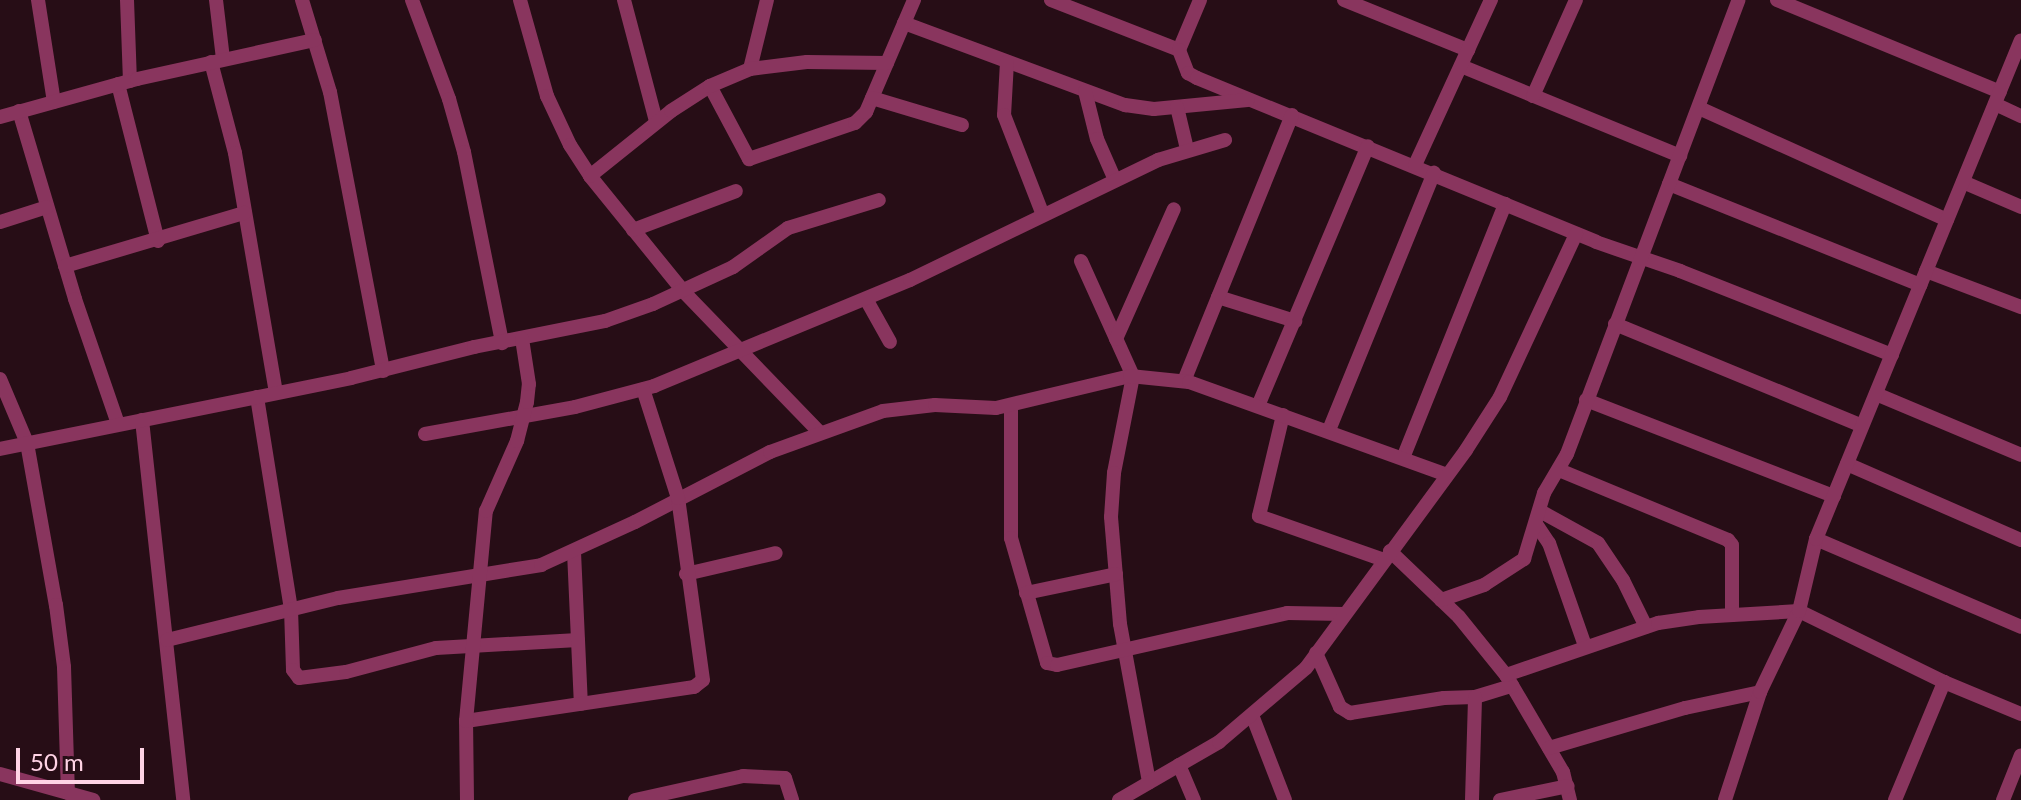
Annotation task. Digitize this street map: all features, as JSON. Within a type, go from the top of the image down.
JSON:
[{"type":"street","points":[[38,0],[54,102]]},
{"type":"street","points":[[127,0],[124,82],[158,241]]},
{"type":"street","points":[[216,0],[217,61],[276,393]]},
{"type":"street","points":[[302,0],[330,92],[383,371]]},
{"type":"street","points":[[412,0],[449,99],[464,152],[502,343]]},
{"type":"street","points":[[520,0],[547,96],[570,145],[590,176],[683,291],[820,433]]},
{"type":"street","points":[[624,0],[656,121]]},
{"type":"street","points":[[750,69],[767,0]]},
{"type":"street","points":[[710,86],[749,159],[855,123],[866,112],[914,0]]},
{"type":"street","points":[[1051,0],[1179,50]]},
{"type":"street","points":[[1200,0],[1179,50],[1188,73],[1576,234],[1892,355]]},
{"type":"street","points":[[1344,0],[1468,50]]},
{"type":"street","points":[[1415,165],[1491,0]]},
{"type":"street","points":[[1533,96],[1576,0]]},
{"type":"street","points":[[1441,600],[1484,585],[1524,559],[1544,493],[1559,470],[1739,0]]},
{"type":"street","points":[[1777,0],[1997,98],[2021,116]]},
{"type":"street","points":[[904,23],[1125,105],[1177,107],[1252,100]]},
{"type":"street","points":[[0,117],[124,82],[315,40]]},
{"type":"street","points":[[1726,800],[1760,692],[1799,611],[1816,539],[2021,40]]},
{"type":"street","points":[[590,176],[656,121],[710,86],[750,69],[807,62],[887,63]]},
{"type":"street","points":[[1007,62],[1004,115],[1043,215]]},
{"type":"street","points":[[1461,66],[1680,156]]},
{"type":"street","points":[[1085,91],[1097,139],[1115,180]]},
{"type":"street","points":[[872,98],[962,125]]},
{"type":"street","points":[[1177,107],[1187,149]]},
{"type":"street","points":[[1699,108],[1947,220]]},
{"type":"street","points":[[19,111],[65,266],[118,424]]},
{"type":"street","points":[[1184,381],[1292,115]]},
{"type":"street","points":[[425,434],[494,419],[524,417],[643,389],[866,299],[1187,149],[1225,140]]},
{"type":"street","points":[[1258,406],[1368,146]]},
{"type":"street","points":[[1329,430],[1434,173]]},
{"type":"street","points":[[1963,182],[2021,207]]},
{"type":"street","points":[[1669,184],[1920,285]]},
{"type":"street","points":[[633,230],[736,191]]},
{"type":"street","points":[[0,449],[383,371],[605,321],[683,291],[746,261],[788,228],[879,200]]},
{"type":"street","points":[[1403,458],[1505,204]]},
{"type":"street","points":[[0,222],[47,207]]},
{"type":"street","points":[[1116,339],[1174,209]]},
{"type":"street","points":[[65,266],[158,241],[244,213]]},
{"type":"street","points":[[1119,800],[1219,742],[1306,668],[1447,475],[1518,364],[1576,234]]},
{"type":"street","points":[[1081,261],[1133,376],[1114,473],[1111,517],[1125,649],[1149,782]]},
{"type":"street","points":[[1926,271],[2021,307]]},
{"type":"street","points":[[1218,297],[1295,321]]},
{"type":"street","points":[[866,299],[890,342]]},
{"type":"street","points":[[1615,324],[1862,426]]},
{"type":"street","points":[[467,800],[466,721],[490,497],[517,441],[524,417],[529,384],[522,339]]},
{"type":"street","points":[[167,640],[291,609],[541,565],[574,552],[770,452],[883,411],[935,405],[1011,405],[1133,376],[1184,381],[1329,430],[1447,475]]},
{"type":"street","points":[[0,379],[27,443],[64,667],[68,793]]},
{"type":"street","points":[[466,721],[701,684],[704,673],[686,574],[678,498],[643,389]]},
{"type":"street","points":[[1876,394],[2021,455]]},
{"type":"street","points":[[257,397],[291,609],[293,670],[299,678],[306,679],[436,648],[578,640]]},
{"type":"street","points":[[1586,400],[1834,496]]},
{"type":"street","points":[[1011,405],[1009,516],[1026,593],[1047,663],[1057,665],[1287,613],[1344,614]]},
{"type":"street","points":[[1283,415],[1259,516],[1387,555],[1441,600],[1509,681],[1549,748],[1569,793],[1500,800]]},
{"type":"street","points":[[142,420],[183,800]]},
{"type":"street","points":[[1847,464],[2021,540]]},
{"type":"street","points":[[1559,470],[1728,540],[1732,545],[1732,615]]},
{"type":"street","points":[[1538,517],[1598,543],[1623,580],[1646,627]]},
{"type":"street","points":[[1538,517],[1585,646]]},
{"type":"street","points":[[1816,539],[2021,627]]},
{"type":"street","points":[[574,552],[581,704]]},
{"type":"street","points":[[686,574],[776,553]]},
{"type":"street","points":[[1026,593],[1116,574]]},
{"type":"street","points":[[1316,653],[1345,712],[1444,698],[1475,697],[1585,646],[1646,627],[1732,615],[1799,611],[1944,682],[2021,714]]},
{"type":"street","points":[[1895,800],[1944,682]]},
{"type":"street","points":[[1549,748],[1685,708],[1760,692]]},
{"type":"street","points":[[1472,800],[1475,697]]},
{"type":"street","points":[[1252,715],[1285,800]]},
{"type":"street","points":[[2003,800],[2015,786],[2021,755]]},
{"type":"street","points":[[1179,765],[1194,800]]},
{"type":"street","points":[[0,774],[91,800]]},
{"type":"street","points":[[635,800],[743,776],[782,776],[789,781],[792,800]]}]
